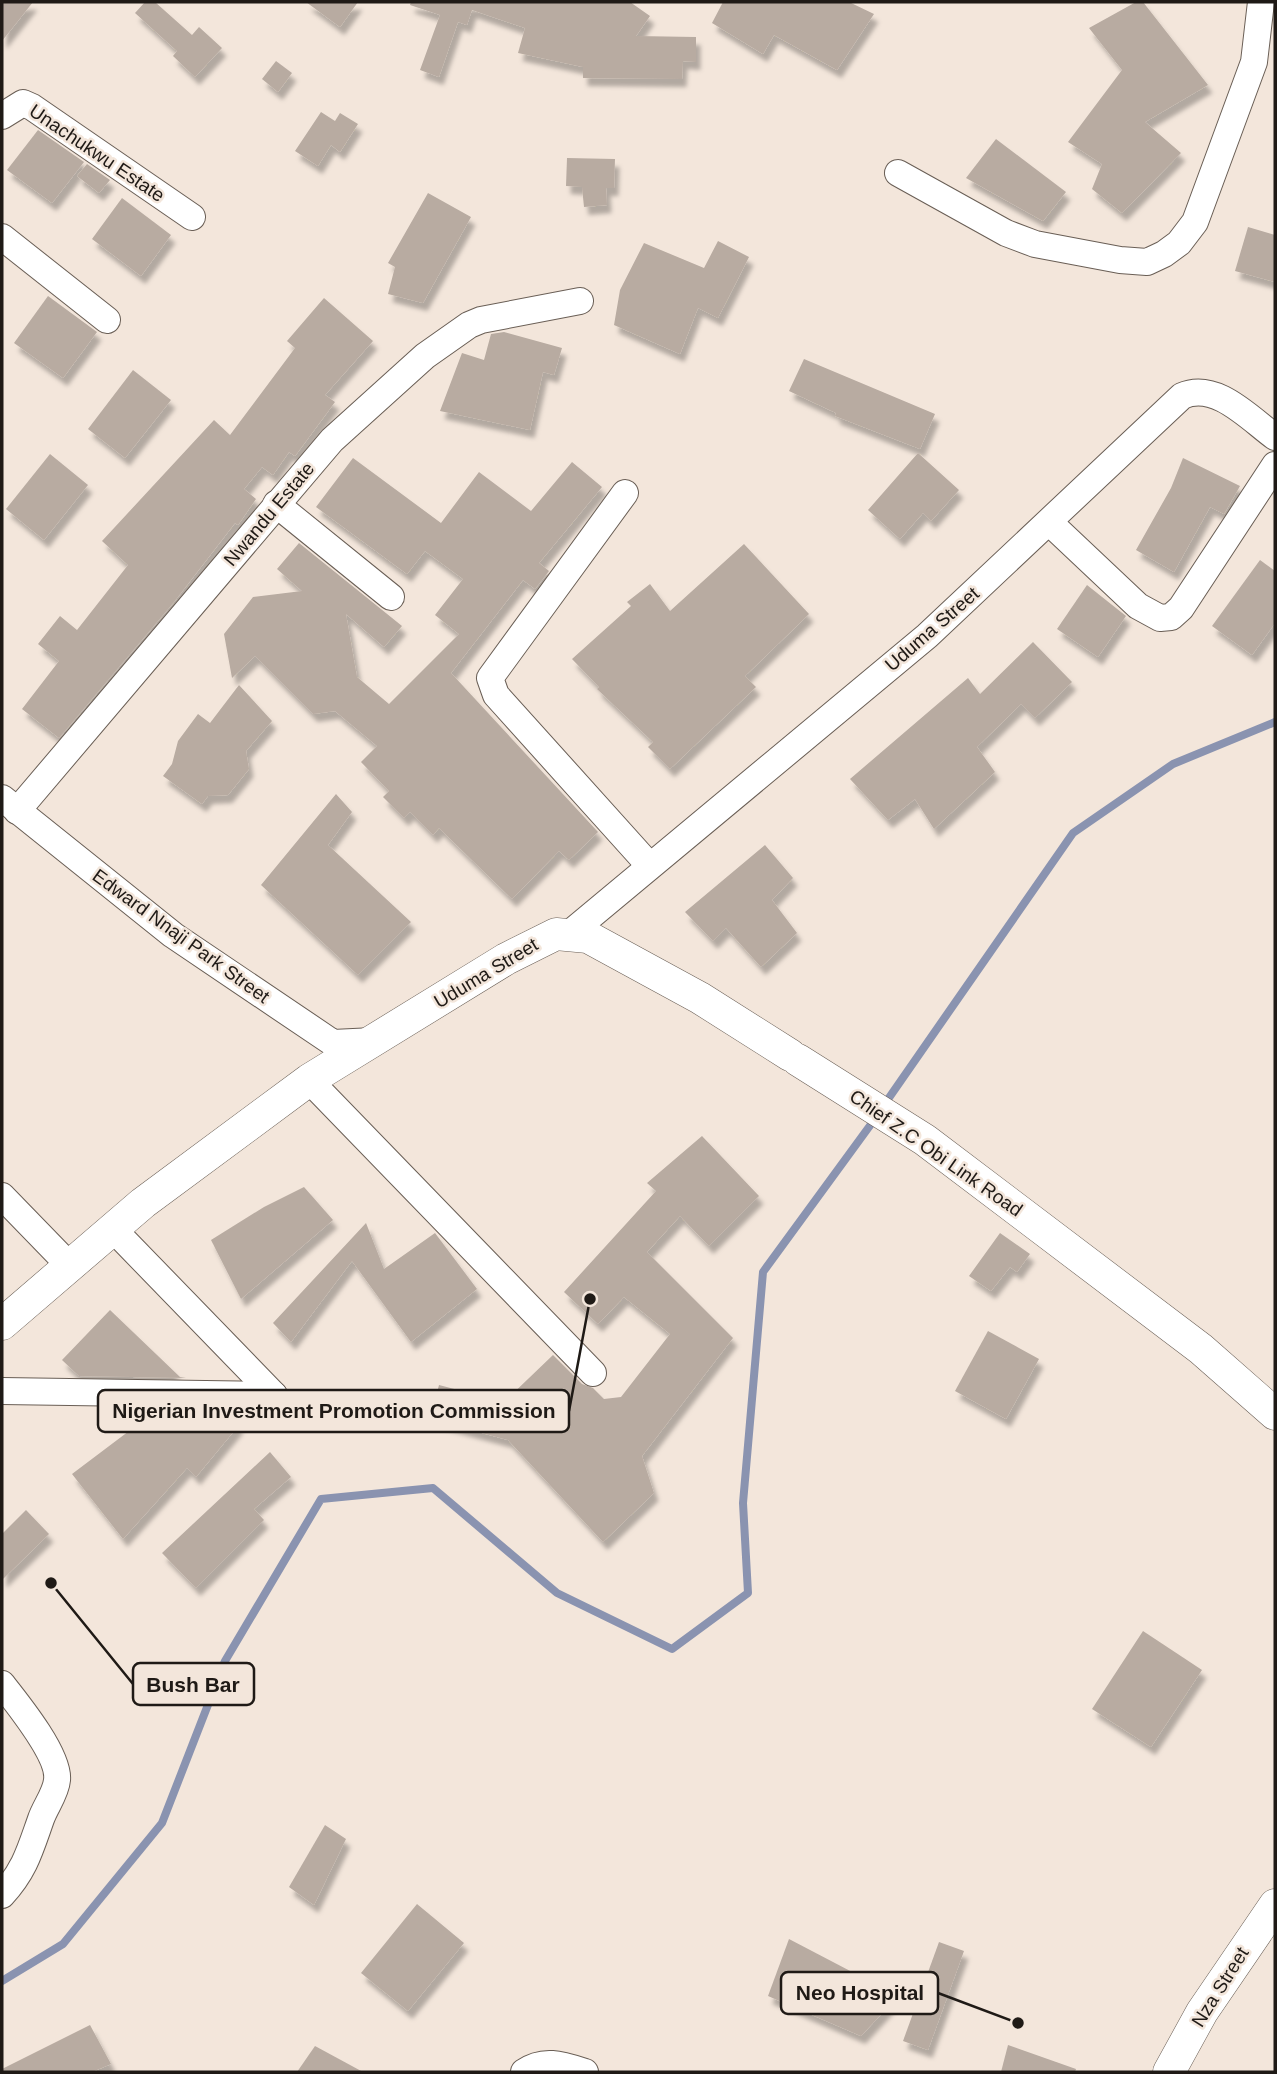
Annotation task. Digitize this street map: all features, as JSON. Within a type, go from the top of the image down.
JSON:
[{"type":"street","points":[[898,173],[1006,233],[1035,244],[1147,262],[1179,243],[1195,222],[1254,62],[1261,2]]},
{"type":"street","name":"Unachukwu Estate","points":[[2,116],[23,103],[32,107],[192,217]]},
{"type":"street","points":[[2,237],[107,320]]},
{"type":"street","name":"Nwandu Estate","points":[[9,804],[332,440],[425,356],[469,325],[580,301]]},
{"type":"street","name":"Uduma Street","points":[[2,1325],[113,1229],[309,1080],[506,958],[543,939],[569,934],[928,636],[1182,396],[1193,391],[1222,398],[1275,436]]},
{"type":"street","points":[[1050,523],[1138,606],[1160,618],[1171,617],[1181,608],[1275,465]]},
{"type":"street","points":[[625,493],[490,678],[496,695],[649,865]]},
{"type":"street","points":[[276,505],[391,597]]},
{"type":"street","name":"Edward Nnaji Park Street","points":[[9,804],[173,934],[322,1036],[333,1043],[374,1041]]},
{"type":"street","name":"Chief Z.C Obi Link Road","points":[[569,934],[588,937],[689,992],[925,1140],[1201,1349],[1275,1414]]},
{"type":"street","points":[[309,1080],[593,1373]]},
{"type":"street","points":[[2,1196],[69,1265]]},
{"type":"street","points":[[2,1391],[274,1395],[113,1229]]},
{"type":"street","points":[[2,1684],[47,1748],[55,1765],[57,1782],[41,1819],[32,1851],[2,1895]]},
{"type":"street","name":"Nza Street","points":[[1169,2072],[1202,2012],[1275,1905]]},
{"type":"street","points":[[524,2072],[536,2064],[560,2064],[585,2072]]},
{"type":"building","points":[[2,2],[33,2],[2,41]]},
{"type":"building","points":[[145,2],[155,2],[192,35],[199,27],[222,48],[195,77],[173,56],[177,51],[135,13]]},
{"type":"building","points":[[306,2],[358,2],[340,27]]},
{"type":"building","points":[[411,2],[630,2],[650,16],[636,36],[696,37],[696,62],[683,61],[682,79],[583,78],[583,67],[518,53],[525,28],[472,10],[467,25],[458,22],[439,77],[420,70],[440,15],[410,5]]},
{"type":"building","points":[[723,2],[849,2],[874,14],[837,70],[774,35],[763,54],[712,23]]},
{"type":"building","points":[[1136,2],[1143,2],[1208,85],[1145,122],[1181,153],[1122,213],[1092,189],[1102,164],[1068,142],[1122,70],[1089,28]]},
{"type":"building","points":[[276,61],[292,73],[278,92],[262,79]]},
{"type":"building","points":[[321,112],[335,121],[340,113],[358,124],[340,152],[331,145],[318,166],[295,151]]},
{"type":"building","points":[[38,130],[84,162],[52,203],[7,170]]},
{"type":"building","points":[[996,139],[1066,192],[1043,221],[966,178]]},
{"type":"building","points":[[567,158],[615,159],[614,188],[606,188],[607,205],[584,207],[582,187],[566,186]]},
{"type":"building","points":[[87,164],[110,180],[99,193],[77,176]]},
{"type":"building","points":[[428,193],[471,217],[423,303],[388,294],[395,267],[388,263]]},
{"type":"building","points":[[122,198],[171,235],[141,276],[92,239]]},
{"type":"building","points":[[1248,227],[1275,235],[1275,282],[1235,271]]},
{"type":"building","points":[[718,241],[749,257],[718,318],[698,308],[680,354],[614,325],[620,290],[644,243],[704,268]]},
{"type":"building","points":[[48,296],[97,332],[63,378],[14,343]]},
{"type":"building","points":[[324,298],[373,341],[325,395],[335,402],[295,456],[289,452],[273,475],[262,467],[244,489],[256,499],[238,525],[235,523],[174,602],[59,738],[22,709],[59,661],[38,644],[60,616],[77,630],[128,565],[102,541],[214,420],[230,435],[295,348],[287,341]]},
{"type":"building","points":[[504,332],[562,348],[554,375],[543,372],[530,430],[440,411],[462,353],[484,360],[491,334]]},
{"type":"building","points":[[804,359],[935,414],[920,449],[835,416],[836,413],[789,391]]},
{"type":"building","points":[[133,370],[171,400],[125,458],[88,429]]},
{"type":"building","points":[[918,453],[959,490],[931,521],[923,513],[900,539],[868,510]]},
{"type":"building","points":[[50,454],[88,485],[44,540],[6,509]]},
{"type":"building","points":[[353,458],[441,523],[479,472],[531,511],[572,462],[602,487],[539,563],[549,571],[535,589],[523,580],[451,673],[598,832],[569,860],[559,851],[512,899],[439,828],[433,835],[410,812],[404,818],[383,797],[389,791],[361,762],[377,746],[335,711],[313,714],[255,656],[232,678],[224,634],[253,597],[302,591],[277,569],[299,543],[402,626],[384,647],[346,614],[357,677],[389,704],[459,634],[435,615],[463,579],[425,551],[407,574],[316,507]]},
{"type":"building","points":[[1183,458],[1240,486],[1224,514],[1210,507],[1174,572],[1136,550],[1171,488]]},
{"type":"building","points":[[744,544],[809,614],[745,676],[756,687],[670,769],[648,747],[653,742],[597,689],[599,687],[572,659],[631,606],[627,602],[650,584],[670,611]]},
{"type":"building","points":[[1260,560],[1275,571],[1275,623],[1252,655],[1212,626]]},
{"type":"building","points":[[1087,585],[1126,616],[1098,657],[1057,629]]},
{"type":"building","points":[[1033,642],[1072,682],[1035,718],[1021,704],[977,747],[995,772],[934,829],[915,799],[888,820],[850,779],[968,678],[980,694]]},
{"type":"building","points":[[239,685],[272,721],[246,751],[249,769],[228,795],[208,796],[202,804],[163,776],[172,764],[178,741],[198,714],[210,723]]},
{"type":"building","points":[[336,794],[352,812],[328,845],[411,922],[358,975],[261,885]]},
{"type":"building","points":[[765,845],[793,878],[772,900],[797,933],[761,967],[726,928],[713,941],[685,912]]},
{"type":"building","points":[[702,1136],[759,1196],[709,1246],[680,1216],[647,1252],[733,1338],[642,1456],[654,1493],[603,1542],[508,1440],[430,1419],[439,1385],[504,1402],[553,1355],[582,1384],[593,1388],[604,1399],[621,1397],[670,1334],[624,1297],[598,1324],[564,1292],[656,1191],[647,1183]]},
{"type":"building","points":[[304,1187],[333,1220],[241,1299],[211,1240],[264,1207]]},
{"type":"building","points":[[366,1223],[384,1269],[435,1233],[477,1289],[411,1342],[352,1261],[291,1342],[273,1323]]},
{"type":"building","points":[[1000,1233],[1030,1254],[1017,1272],[1010,1267],[991,1291],[969,1276]]},
{"type":"building","points":[[110,1310],[180,1377],[186,1378],[79,1376],[62,1360]]},
{"type":"building","points":[[988,1331],[1039,1359],[1006,1419],[955,1391]]},
{"type":"building","points":[[113,1408],[222,1410],[239,1425],[196,1477],[187,1468],[123,1539],[72,1474],[133,1428]]},
{"type":"building","points":[[270,1452],[291,1477],[254,1509],[264,1520],[196,1588],[162,1553]]},
{"type":"building","points":[[26,1510],[49,1534],[2,1580],[2,1534]]},
{"type":"building","points":[[1143,1631],[1202,1670],[1151,1747],[1092,1709]]},
{"type":"building","points":[[325,1825],[346,1839],[314,1905],[289,1887]]},
{"type":"building","points":[[417,1904],[464,1943],[408,2011],[361,1973]]},
{"type":"building","points":[[789,1939],[898,1996],[861,2036],[768,1996]]},
{"type":"building","points":[[939,1942],[964,1951],[928,2050],[903,2041]]},
{"type":"building","points":[[90,2025],[111,2064],[92,2072],[2,2072],[2,2069]]},
{"type":"building","points":[[1008,2045],[1076,2069],[1075,2072],[1001,2072]]},
{"type":"building","points":[[315,2046],[363,2072],[297,2072]]},
{"type":"waterway","points":[[884,1105],[1073,833],[1173,764],[1275,722]]},
{"type":"waterway","points":[[2,1981],[63,1944],[162,1823],[225,1661],[321,1499],[433,1488],[557,1593],[672,1649],[748,1593],[743,1503],[763,1272],[877,1116]]},
{"type":"place","name":"Nigerian Investment Promotion Commission","points":[[590,1299]]},
{"type":"place","name":"Bush Bar","points":[[51,1583]]},
{"type":"place","name":"Neo Hospital","points":[[1018,2023]]}]
